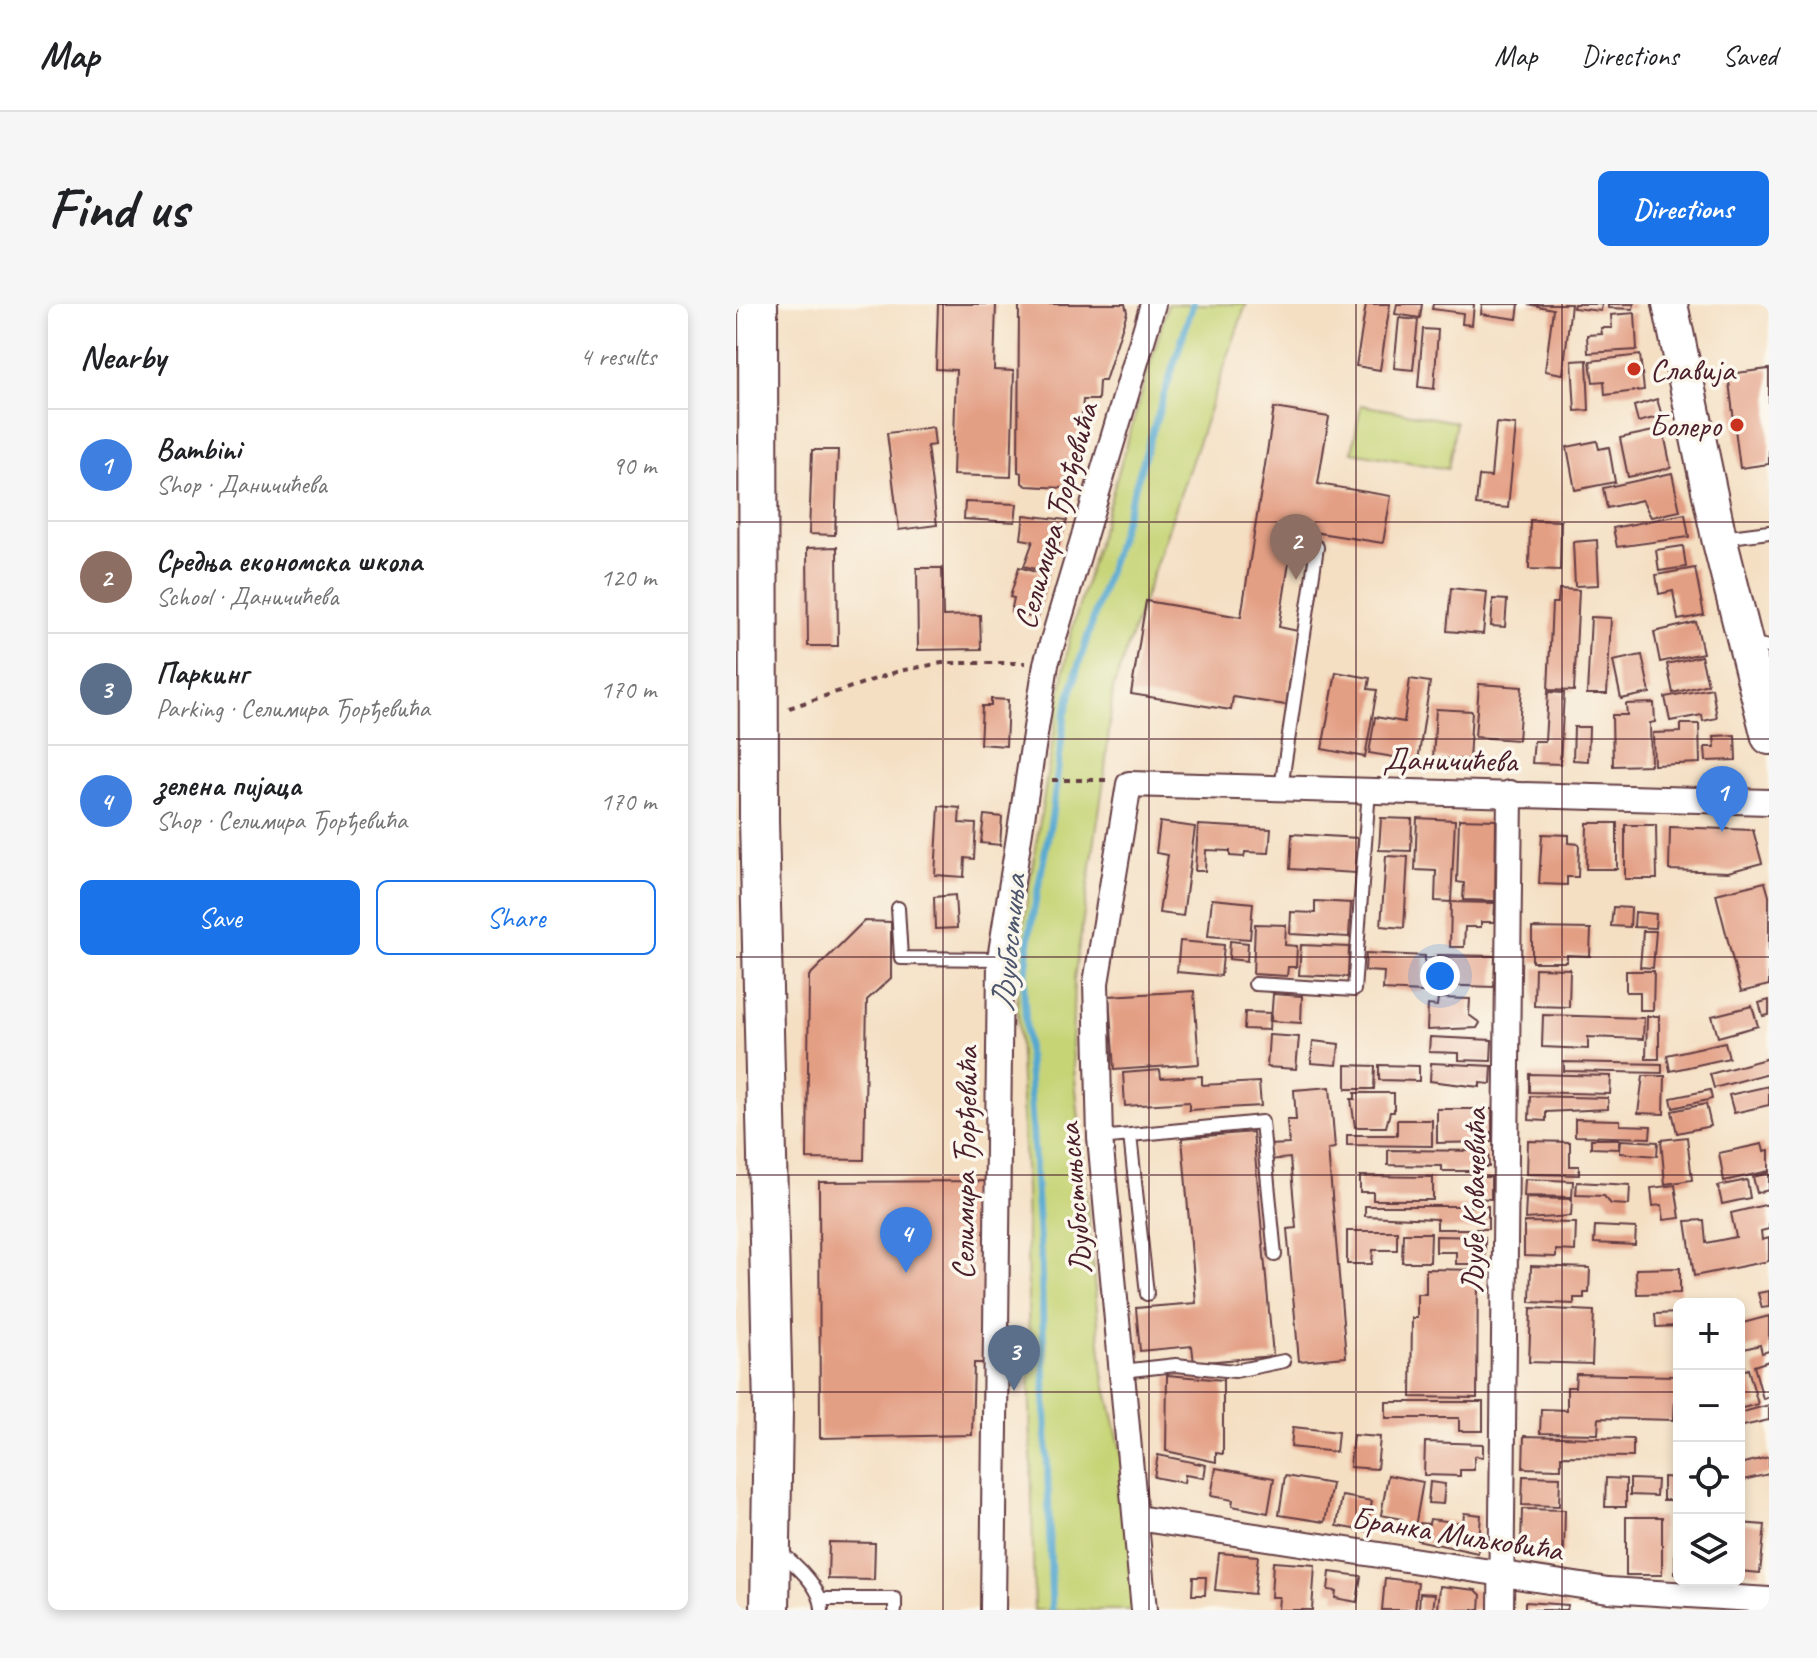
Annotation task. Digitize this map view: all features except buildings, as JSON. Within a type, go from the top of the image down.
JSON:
[{"type":"main road","points":[[758,304],[759,820],[773,1409],[770,1610]]},
{"type":"street","name":"Селимира Ђорђевића","points":[[993,1610],[1000,959],[1046,664],[1153,304]]},
{"type":"street","points":[[1670,304],[1719,538],[1757,644],[1769,737]]},
{"type":"street","name":"Даничићева","points":[[1129,784],[1769,802]]},
{"type":"street","name":"Љубостињска","points":[[1129,784],[1096,983],[1100,1138],[1144,1610]]},
{"type":"street","name":"Љубе Ковачевића","points":[[1501,1610],[1510,793]]},
{"type":"street","name":"Бранка Миљковића","points":[[1137,1518],[1608,1590],[1769,1600]]},
{"type":"lane","points":[[1719,538],[1769,532]]},
{"type":"lane","points":[[1281,788],[1317,547]]},
{"type":"lane","points":[[1255,984],[1354,990],[1369,790]]},
{"type":"lane","points":[[898,908],[901,958],[1000,959]]},
{"type":"lane","points":[[1100,1138],[1262,1122],[1275,1255]]},
{"type":"lane","points":[[1130,1135],[1147,1294]]},
{"type":"lane","points":[[1122,1371],[1176,1365],[1235,1371],[1284,1361]]},
{"type":"lane","points":[[772,1546],[793,1562],[822,1605],[895,1599],[895,1610]]},
{"type":"path","points":[[761,718],[899,671],[942,663],[1046,664]]},
{"type":"path","points":[[1053,780],[1104,780]]},
{"type":"green space","points":[[1168,304],[1246,304],[1113,689],[1104,780],[1074,979],[1072,1047],[1103,1374],[1137,1518],[1144,1610],[1034,1610],[1026,1190],[1017,993],[1023,926],[1069,640]]},
{"type":"green space","points":[[1361,405],[1456,422],[1448,469],[1352,452]]},
{"type":"waterway","name":"Љубостиња","points":[[1052,1610],[1041,1266],[1024,994],[1030,931],[1052,815],[1065,715],[1193,304]]},
{"type":"place","name":"Славија","points":[[1634,369]]},
{"type":"place","name":"Болеро","points":[[1737,425]]},
{"type":"place","name":"Средња економска школа","points":[[1296,580]]},
{"type":"place","name":"Bambini","points":[[1722,832]]},
{"type":"place","name":"зелена пијаца","points":[[906,1273]]},
{"type":"place","name":"Паркинг","points":[[1014,1391]]}]
